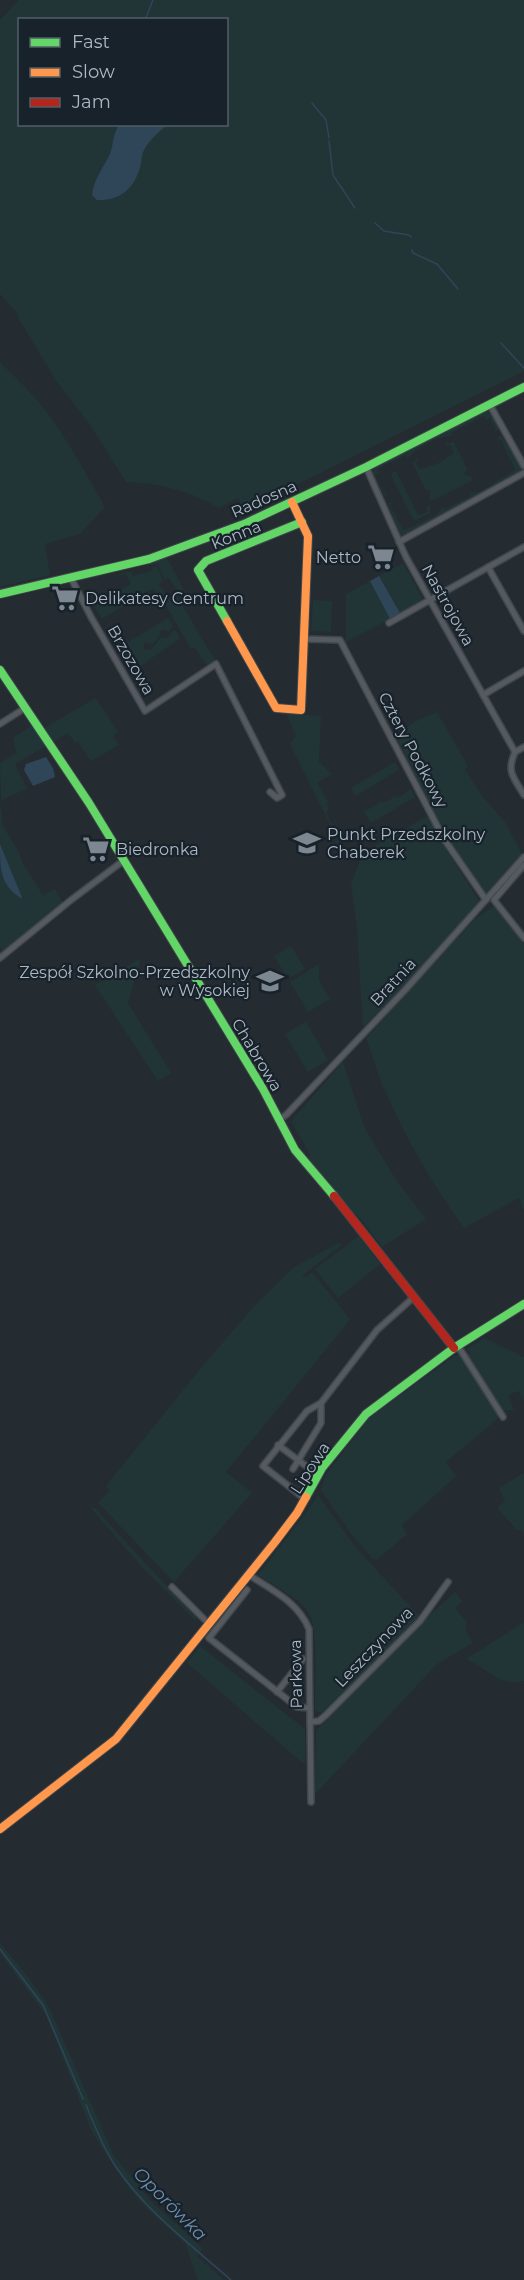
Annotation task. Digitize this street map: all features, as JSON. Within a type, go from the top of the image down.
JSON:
[{"type":"street","name":"Radosna","points":[[0,594],[163,554],[242,525],[366,467],[524,387]]},
{"type":"street","points":[[490,405],[524,466]]},
{"type":"street","name":"Nastrojowa","points":[[366,467],[383,501],[399,542],[514,752]]},
{"type":"street","points":[[399,542],[524,473]]},
{"type":"street","points":[[292,502],[308,536],[304,639]]},
{"type":"street","name":"Konna","points":[[302,522],[209,560],[198,570],[276,708],[302,710],[304,639]]},
{"type":"street","points":[[389,623],[524,547]]},
{"type":"street","points":[[488,567],[524,631]]},
{"type":"street","name":"Brzozowa","points":[[71,578],[145,711],[216,664],[282,795],[277,798],[270,792]]},
{"type":"street","name":"Cztery Podkowy","points":[[304,639],[340,640],[444,839],[486,900]]},
{"type":"street","name":"Chabrowa","points":[[0,670],[89,803],[259,1082],[303,1162],[359,1226],[414,1297],[457,1346]]},
{"type":"street","points":[[483,694],[524,671]]},
{"type":"street","points":[[0,724],[25,708]]},
{"type":"street","points":[[524,747],[514,752],[510,766],[524,795]]},
{"type":"street","name":"Bratnia","points":[[278,1120],[286,1115],[405,990],[524,857]]},
{"type":"street","points":[[0,958],[123,861]]},
{"type":"street","points":[[524,865],[494,900],[524,938]]},
{"type":"street","points":[[305,1498],[263,1466],[307,1411],[321,1403],[377,1330],[414,1297]]},
{"type":"street","name":"Lipowa","points":[[0,1829],[116,1739],[292,1520],[329,1458],[366,1414],[457,1346],[524,1304]]},
{"type":"street","points":[[457,1346],[503,1417]]},
{"type":"street","points":[[293,1469],[321,1423],[321,1403]]},
{"type":"street","points":[[278,1445],[318,1475]]},
{"type":"street","name":"Parkowa","points":[[249,1575],[293,1605],[303,1615],[306,1623],[309,1638],[311,1802]]},
{"type":"street","name":"Leszczynowa","points":[[310,1722],[319,1721],[326,1715],[420,1621],[448,1582]]},
{"type":"street","points":[[172,1587],[208,1626]]},
{"type":"street","points":[[247,1590],[209,1638],[297,1707],[310,1708]]},
{"type":"street","points":[[277,1692],[303,1659]]},
{"type":"green space","points":[[19,0],[524,0],[524,371],[244,511],[238,498],[219,508],[174,489],[126,482],[91,426],[57,382],[17,316],[18,314],[0,294],[0,20]]},
{"type":"green space","points":[[0,362],[32,394],[56,425],[105,507],[80,534],[45,544],[50,575],[0,587]]},
{"type":"green space","points":[[486,412],[492,415],[499,429],[494,433],[496,430],[490,418],[486,420],[484,416],[451,433],[452,436],[428,443],[408,458],[406,455],[377,469],[379,473],[375,475],[385,494],[389,492],[385,497],[373,473],[374,469],[421,443]]},
{"type":"green space","points":[[501,435],[522,469],[521,471],[428,522],[427,525],[423,525],[409,535],[400,535],[388,503],[389,502],[394,503],[390,505],[403,530],[407,529],[436,515],[443,506],[445,509],[471,496],[469,493],[479,492],[515,470],[501,440],[497,441]]},
{"type":"green space","points":[[454,442],[467,469],[464,475],[470,476],[473,480],[431,501],[429,497],[431,491],[425,489],[412,463],[418,457],[419,460],[415,462],[420,469],[439,463],[454,453],[450,445],[445,444]]},
{"type":"green space","points":[[396,471],[417,513],[420,515],[427,512],[426,507],[430,505],[430,513],[416,520],[413,519],[391,476]]},
{"type":"green space","points":[[167,558],[184,590],[176,595],[216,662],[208,667],[194,647],[191,649],[164,602],[178,592],[169,578],[165,580],[157,564],[151,565],[150,563],[79,582]]},
{"type":"green space","points":[[403,563],[423,599],[400,613],[379,576]]},
{"type":"green space","points":[[157,566],[163,581],[159,584],[167,596],[157,603],[155,601],[159,598],[153,589],[149,590],[102,619],[93,604],[116,594],[131,584],[126,574],[118,575],[131,571],[133,576],[152,571],[152,567]]},
{"type":"green space","points":[[370,581],[390,619],[346,642],[346,594]]},
{"type":"green space","points":[[313,600],[332,601],[331,632],[311,631]]},
{"type":"green space","points":[[168,618],[173,626],[169,631],[162,630],[152,644],[145,642],[143,649],[150,650],[162,637],[167,638],[173,631],[176,631],[180,638],[141,666],[127,643]]},
{"type":"green space","points":[[96,698],[118,732],[113,736],[119,745],[91,761],[78,742],[75,743],[68,733],[53,742],[44,728]]},
{"type":"green space","points":[[437,712],[468,766],[465,770],[483,797],[505,822],[522,854],[486,893],[448,840],[395,735],[416,721]]},
{"type":"green space","points":[[286,713],[321,716],[319,762],[332,774],[317,783],[328,802],[330,812],[328,810],[326,812],[337,835],[335,836],[339,843],[342,863],[333,830],[290,744],[296,736]]},
{"type":"green space","points":[[32,725],[46,746],[15,764],[27,789],[1,800],[0,763],[16,753],[13,738]]},
{"type":"green space","points":[[395,762],[399,770],[355,796],[351,788]]},
{"type":"green space","points":[[411,789],[415,797],[371,823],[364,812],[382,801],[383,803],[396,796],[397,798]]},
{"type":"green space","points":[[0,801],[3,826],[19,852],[22,862],[43,895],[55,889],[63,903],[3,951],[0,947]]},
{"type":"green space","points":[[429,815],[439,838],[479,901],[478,905],[425,964],[363,1027],[357,928],[351,884],[363,853]]},
{"type":"green space","points":[[494,906],[524,944],[524,1211],[519,1198],[464,1228],[432,1180],[404,1130],[381,1081],[366,1038],[474,920]]},
{"type":"green space","points":[[291,946],[305,969],[288,979],[274,956]]},
{"type":"green space","points":[[141,958],[128,1003],[171,1073],[158,1081],[95,985]]},
{"type":"green space","points":[[319,964],[319,980],[330,999],[308,1012],[290,982]]},
{"type":"green space","points":[[306,1022],[328,1060],[308,1072],[285,1034]]},
{"type":"green space","points":[[343,1062],[365,1129],[397,1181],[426,1219],[382,1247],[363,1221],[309,1161],[310,1154],[291,1121]]},
{"type":"green space","points":[[359,1236],[380,1264],[338,1298],[315,1269]]},
{"type":"green space","points":[[338,1243],[343,1244],[302,1276],[306,1277],[312,1272],[349,1318],[349,1321],[226,1472],[252,1493],[174,1582],[98,1503],[110,1490],[106,1486],[255,1305],[293,1268]]},
{"type":"green space","points":[[484,1338],[524,1357],[524,1402],[519,1391],[508,1395],[514,1410],[503,1410],[468,1355],[470,1353],[467,1349]]},
{"type":"green space","points":[[456,1355],[461,1355],[498,1414],[497,1419],[446,1462],[456,1476],[402,1525],[407,1534],[378,1559],[373,1559],[352,1535],[321,1490],[325,1476],[370,1417]]},
{"type":"green space","points":[[524,1473],[524,1538],[523,1531],[517,1530],[497,1508],[505,1501],[499,1488]]},
{"type":"green space","points":[[318,1495],[357,1549],[420,1617],[323,1713],[315,1711],[314,1630],[307,1610],[297,1600],[258,1575]]},
{"type":"green space","points":[[90,1507],[95,1508],[196,1617],[197,1622],[141,1566]]},
{"type":"green space","points":[[455,1592],[462,1601],[455,1608],[467,1622],[466,1631],[473,1643],[437,1664],[315,1794],[316,1731],[421,1623]]},
{"type":"green space","points":[[524,1622],[524,1681],[500,1679],[466,1659]]},
{"type":"green space","points":[[200,1646],[305,1729],[305,1765],[187,1663]]},
{"type":"green space","points":[[0,1943],[49,2007],[114,2156],[150,2200],[203,2249],[197,2256],[224,2280],[198,2280],[185,2243],[147,2209],[129,2188],[103,2150],[91,2130],[46,2015],[0,1954]]},
{"type":"water","points":[[118,126],[166,126],[144,150],[141,166],[129,188],[112,199],[97,200],[92,195],[112,148]]},
{"type":"water","points":[[379,576],[400,613],[390,619],[370,581]]},
{"type":"water","points":[[46,757],[53,768],[55,777],[33,786],[24,770],[26,764]]},
{"type":"water","points":[[0,844],[22,899],[5,882],[0,862]]},
{"type":"waterway","points":[[146,18],[153,0]]},
{"type":"waterway","points":[[312,103],[326,120],[329,138]]},
{"type":"waterway","points":[[329,141],[333,175],[355,208]]},
{"type":"waterway","points":[[375,223],[384,231],[411,237]]},
{"type":"waterway","points":[[412,250],[413,253],[437,264],[458,289]]},
{"type":"waterway","points":[[501,343],[524,368]]},
{"type":"waterway","name":"Oporówka","points":[[0,1949],[43,2005],[83,2099]]},
{"type":"waterway","name":"Oporówka","points":[[86,2105],[107,2152],[128,2183],[170,2227],[231,2280]]},
{"type":"traffic: fast","points":[[0,594],[149,559],[244,524],[366,467],[524,387]]},
{"type":"traffic: fast","points":[[227,621],[198,570],[206,561],[302,522]]},
{"type":"traffic: fast","points":[[0,670],[89,803],[263,1089],[295,1150],[334,1196]]},
{"type":"traffic: fast","points":[[306,1497],[322,1468],[366,1414],[454,1348],[524,1304]]},
{"type":"traffic: slow","points":[[227,621],[276,708],[301,710],[308,536],[292,502]]},
{"type":"traffic: slow","points":[[0,1829],[116,1739],[275,1542],[306,1497]]},
{"type":"traffic: jam","points":[[334,1196],[454,1348]]},
{"type":"place","name":"Netto","points":[[381,557]]},
{"type":"place","name":"Delikatesy Centrum","points":[[65,598]]},
{"type":"place","name":"Punkt Przedszkolny Chaberek","points":[[307,843]]},
{"type":"place","name":"Biedronka","points":[[96,849]]},
{"type":"place","name":"Zespół Szkolno-Przedszkolny w Wysokiej","points":[[270,981]]}]
